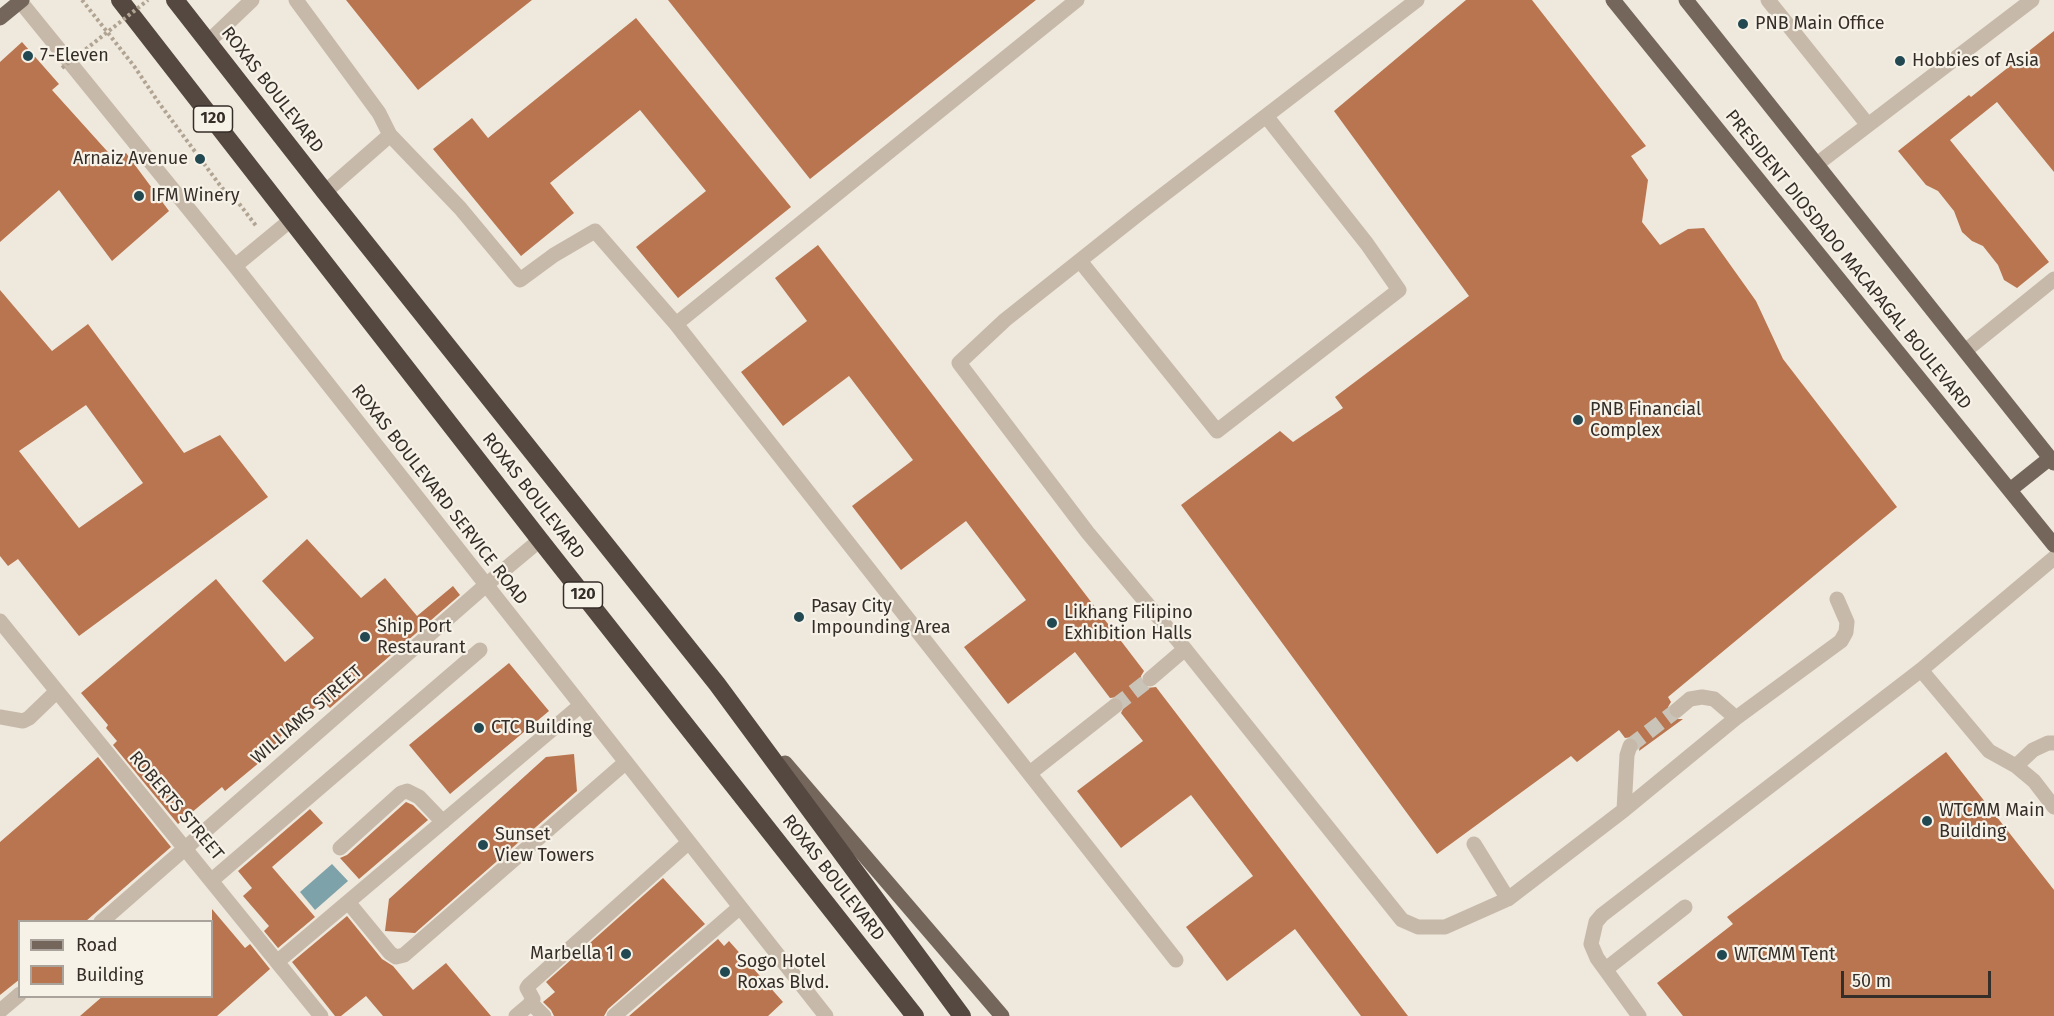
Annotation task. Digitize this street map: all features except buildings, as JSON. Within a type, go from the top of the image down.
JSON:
[{"type":"highway","name":"ROXAS BOULEVARD","points":[[120,0],[540,540],[915,1016]]},
{"type":"highway","name":"ROXAS BOULEVARD","points":[[176,0],[325,192],[717,684],[962,1016]]},
{"type":"main road","points":[[0,18],[20,0]]},
{"type":"main road","name":"PRESIDENT DIOSDADO MACAPAGAL BOULEVARD","points":[[1612,0],[2054,545]]},
{"type":"main road","name":"PRESIDENT DIOSDADO MACAPAGAL BOULEVARD","points":[[1686,0],[2052,461]]},
{"type":"main road","points":[[2010,490],[2052,461]]},
{"type":"main road","name":"ROXAS BOULEVARD","points":[[717,684],[1002,1016]]},
{"type":"street","name":"ROXAS BOULEVARD SERVICE ROAD","points":[[20,0],[235,266],[826,1016]]},
{"type":"street","points":[[208,42],[252,0]]},
{"type":"street","points":[[296,0],[379,113],[390,135],[460,208],[520,279],[554,255],[595,231],[675,324],[1176,960]]},
{"type":"street","points":[[675,324],[1077,0]]},
{"type":"street","points":[[1417,0],[1005,320],[959,363],[1088,533],[1185,649],[1402,920],[1418,927],[1431,929],[1444,927],[1508,899],[1624,810],[1736,718],[1841,641],[1846,632],[1846,622],[1837,599]]},
{"type":"street","points":[[1768,0],[1868,125]]},
{"type":"street","points":[[1817,164],[2032,0]]},
{"type":"street","points":[[1080,261],[1217,431],[1399,290],[1367,244],[1266,116]]},
{"type":"street","points":[[325,192],[390,135]]},
{"type":"street","points":[[235,266],[292,219]]},
{"type":"street","points":[[1965,351],[2054,279]]},
{"type":"street","name":"WILLIAMS STREET","points":[[102,920],[540,540]]},
{"type":"street","points":[[1639,1016],[1597,958],[1591,944],[1596,922],[1602,915],[1921,670],[2054,558]]},
{"type":"street","name":"ROBERTS STREET","points":[[0,621],[321,1016]]},
{"type":"street","points":[[1150,679],[1185,649]]},
{"type":"street","points":[[212,880],[480,650]]},
{"type":"street","points":[[1921,670],[1989,751],[2016,766],[2034,781],[2054,807]]},
{"type":"street","points":[[0,717],[23,721],[56,692]]},
{"type":"street","points":[[1677,710],[1690,699],[1702,697],[1714,699],[1736,718]]},
{"type":"street","points":[[277,962],[581,705]]},
{"type":"street","points":[[1030,772],[1115,706]]},
{"type":"street","points":[[2016,766],[2033,750],[2048,743],[2054,743]]},
{"type":"street","points":[[1624,810],[1627,755],[1630,746]]},
{"type":"street","points":[[348,902],[390,953],[396,957],[404,955],[626,762]]},
{"type":"street","points":[[340,848],[400,794],[407,791],[420,797],[443,822]]},
{"type":"street","points":[[516,1016],[533,999],[527,988],[528,985],[688,842]]},
{"type":"street","points":[[1474,844],[1508,899]]},
{"type":"street","points":[[614,1016],[740,907]]},
{"type":"street","points":[[1606,969],[1685,907]]},
{"type":"street","points":[[0,1011],[18,996]]},
{"type":"street","points":[[531,1003],[544,1016]]},
{"type":"path","points":[[82,0],[134,66],[222,188],[234,197],[267,240]]},
{"type":"path","points":[[62,68],[148,0]]},
{"type":"water","points":[[332,864],[348,881],[315,910],[300,892]]},
{"type":"tunnel","points":[[1115,706],[1150,679]]},
{"type":"tunnel","points":[[1630,746],[1677,710]]},
{"type":"place","name":"PNB Main Office","points":[[1743,24]]},
{"type":"place","name":"7-Eleven","points":[[28,56]]},
{"type":"place","name":"Hobbies of Asia","points":[[1900,61]]},
{"type":"place","name":"Arnaiz Avenue","points":[[200,159]]},
{"type":"place","name":"IFM Winery","points":[[139,196]]},
{"type":"place","name":"PNB Financial Complex","points":[[1578,420]]},
{"type":"place","name":"Pasay City Impounding Area","points":[[799,617]]},
{"type":"place","name":"Likhang Filipino Exhibition Halls","points":[[1052,623]]},
{"type":"place","name":"Ship Port Restaurant","points":[[365,637]]},
{"type":"place","name":"CTC Building","points":[[479,728]]},
{"type":"place","name":"WTCMM Main Building","points":[[1927,821]]},
{"type":"place","name":"Sunset View Towers","points":[[483,845]]},
{"type":"place","name":"Marbella 1","points":[[626,954]]},
{"type":"place","name":"WTCMM Tent","points":[[1722,955]]},
{"type":"place","name":"Sogo Hotel Roxas Blvd.","points":[[725,972]]}]
